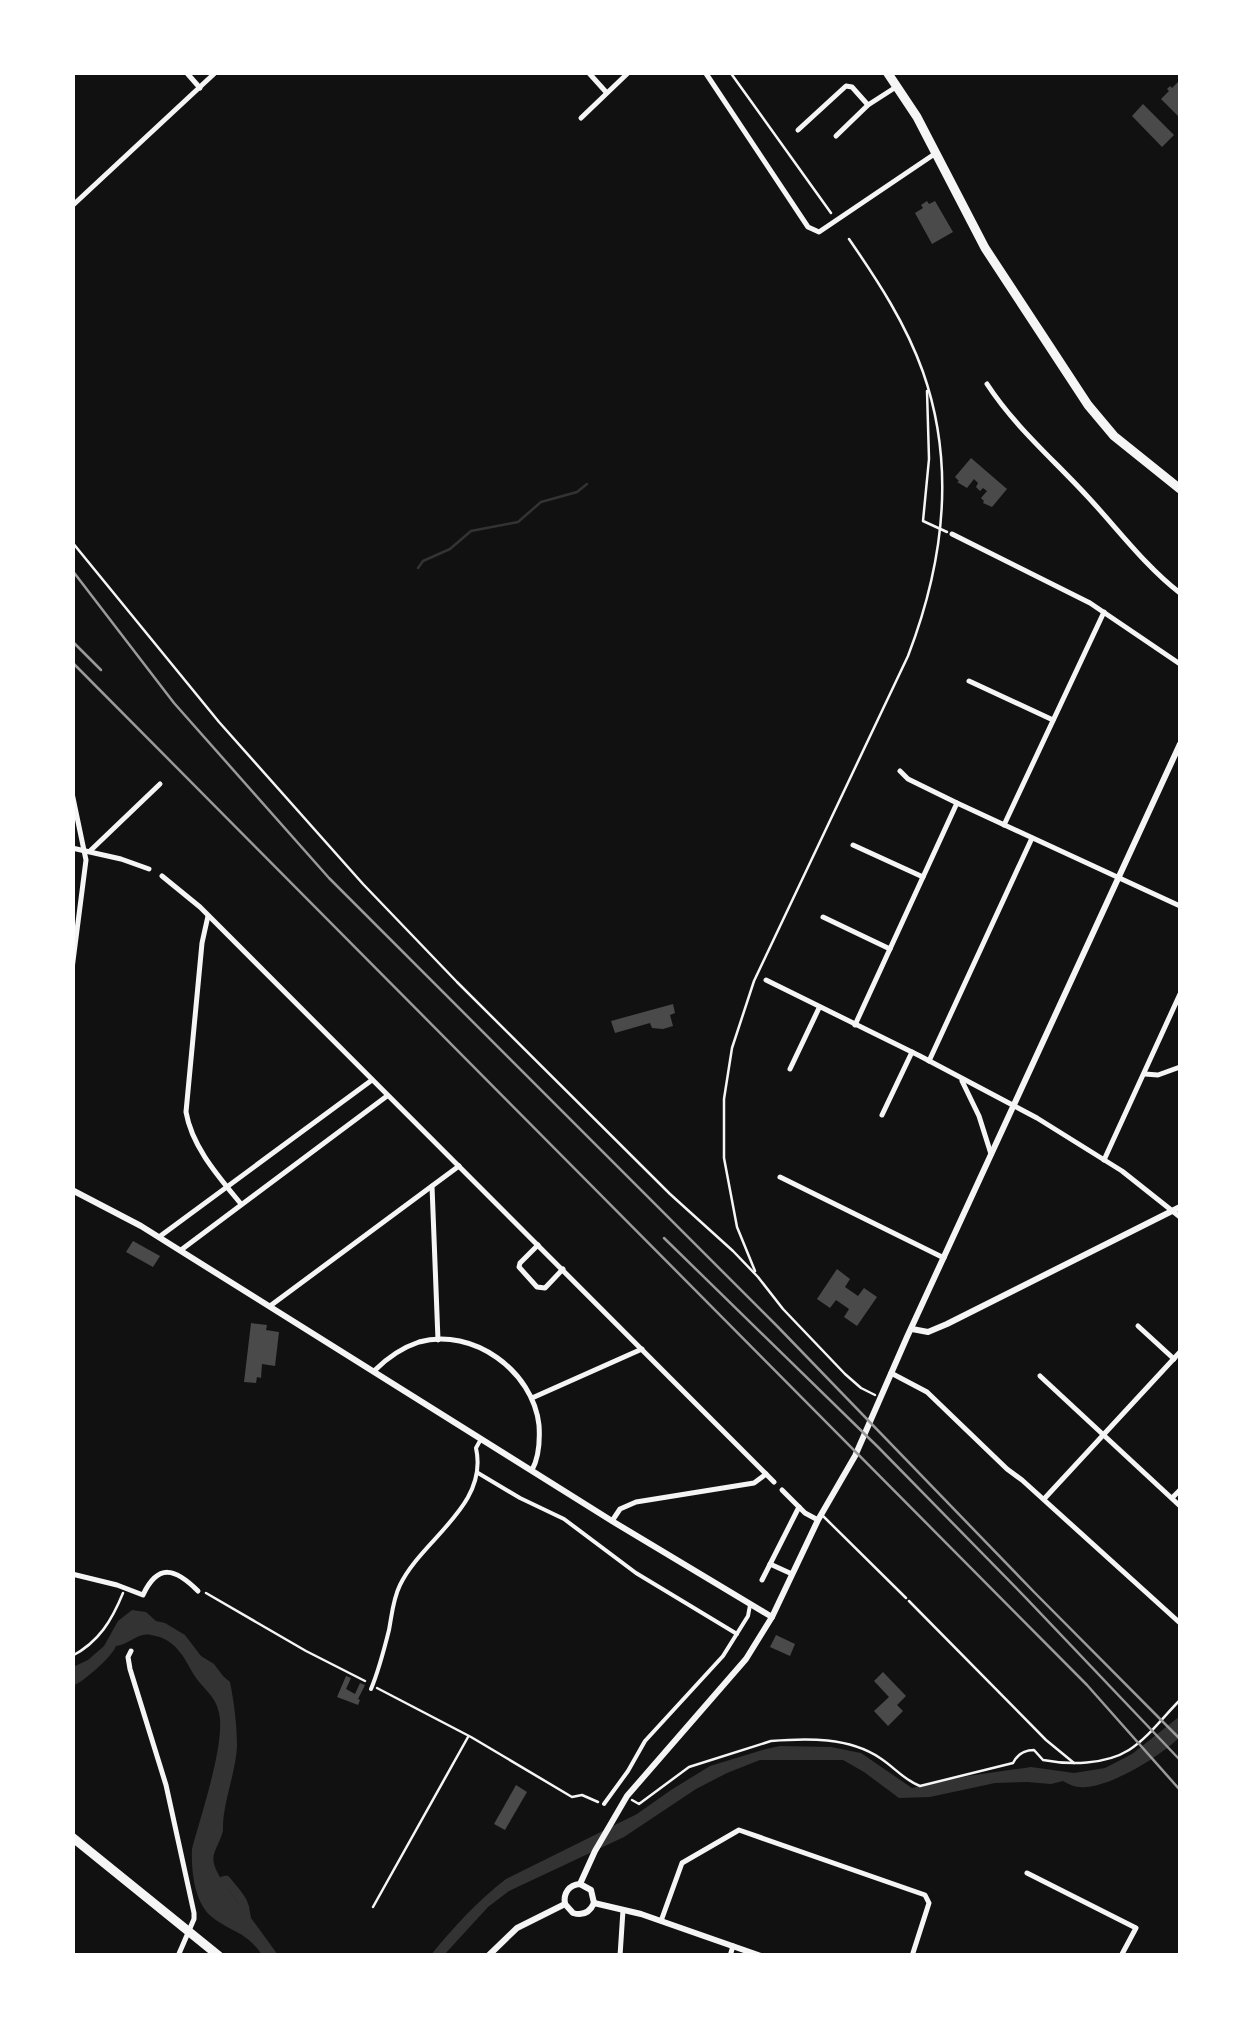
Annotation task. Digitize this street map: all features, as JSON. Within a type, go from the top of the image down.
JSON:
[{"type":"main road","points":[[887,72],[917,117],[991,258],[1088,405],[1114,436],[1180,489]]},
{"type":"main road","points":[[72,1837],[219,1956]]},
{"type":"street","points":[[186,72],[200,88]]},
{"type":"street","points":[[72,206],[216,72]]},
{"type":"street","points":[[588,72],[607,92]]},
{"type":"street","points":[[581,118],[630,72]]},
{"type":"street","points":[[705,72],[814,231],[819,232],[936,154]]},
{"type":"street","points":[[798,130],[846,86],[868,105]]},
{"type":"street","points":[[836,136],[868,105],[896,87]]},
{"type":"street","points":[[987,384],[1027,436],[1180,592]]},
{"type":"street","points":[[952,534],[1059,586],[1180,664]]},
{"type":"street","points":[[1004,825],[1104,612]]},
{"type":"street","points":[[968,681],[1054,720]]},
{"type":"street","points":[[580,1884],[627,1796],[746,1659],[772,1617],[819,1517],[855,1456],[1180,744]]},
{"type":"street","points":[[900,771],[908,779],[1180,906]]},
{"type":"street","points":[[88,851],[160,784]]},
{"type":"street","points":[[72,793],[88,851],[72,969]]},
{"type":"street","points":[[855,1024],[958,803]]},
{"type":"street","points":[[929,1060],[1032,838]]},
{"type":"street","points":[[854,845],[923,877]]},
{"type":"street","points":[[72,848],[149,869]]},
{"type":"street","points":[[162,876],[208,916],[774,1482]]},
{"type":"street","points":[[208,916],[186,1105],[188,1124],[195,1141],[241,1204]]},
{"type":"street","points":[[824,917],[890,949]]},
{"type":"street","points":[[766,980],[1014,1106],[1104,1160],[1177,1209],[1180,1217]]},
{"type":"street","points":[[1104,1160],[1180,994]]},
{"type":"street","points":[[790,1069],[819,1008]]},
{"type":"street","points":[[882,1115],[912,1052]]},
{"type":"street","points":[[1144,1074],[1158,1075],[1180,1067]]},
{"type":"street","points":[[961,1078],[992,1155]]},
{"type":"street","points":[[159,1237],[372,1080]]},
{"type":"street","points":[[181,1250],[387,1096]]},
{"type":"street","points":[[270,1306],[459,1166]]},
{"type":"street","points":[[780,1177],[944,1258]]},
{"type":"street","points":[[432,1186],[438,1340]]},
{"type":"street","points":[[72,1190],[181,1250],[772,1617]]},
{"type":"street","points":[[912,1328],[928,1332],[948,1324],[1177,1209]]},
{"type":"street","points":[[538,1245],[519,1268],[538,1289],[562,1270]]},
{"type":"street","points":[[1138,1326],[1174,1359]]},
{"type":"street","points":[[374,1371],[384,1360],[420,1342],[465,1344],[495,1356],[514,1372],[532,1398],[539,1440],[532,1470]]},
{"type":"street","points":[[532,1398],[642,1349]]},
{"type":"street","points":[[1044,1499],[1180,1352]]},
{"type":"street","points":[[891,1374],[928,1392],[1007,1469],[1180,1623]]},
{"type":"street","points":[[1040,1376],[1180,1506]]},
{"type":"street","points":[[372,1687],[400,1584],[474,1485],[479,1462],[476,1448],[482,1439]]},
{"type":"street","points":[[478,1473],[564,1518],[636,1573],[737,1634]]},
{"type":"street","points":[[612,1520],[620,1509],[636,1502],[754,1482],[766,1474]]},
{"type":"street","points":[[782,1490],[798,1507],[819,1517]]},
{"type":"street","points":[[1172,1498],[1180,1490]]},
{"type":"street","points":[[762,1580],[798,1507]]},
{"type":"street","points":[[770,1564],[792,1574]]},
{"type":"street","points":[[73,1576],[144,1596],[154,1577],[165,1572],[198,1591]]},
{"type":"street","points":[[604,1804],[645,1741],[723,1656],[748,1616],[750,1605]]},
{"type":"street","points":[[131,1651],[129,1665],[166,1785],[192,1906],[194,1919],[178,1956]]},
{"type":"street","points":[[662,1922],[682,1863],[739,1830],[925,1895],[929,1903],[912,1956]]},
{"type":"street","points":[[1028,1873],[1136,1928],[1122,1956]]},
{"type":"street","points":[[580,1884],[591,1890],[594,1903],[586,1913],[578,1914],[570,1911],[564,1896],[568,1888],[580,1884]]},
{"type":"street","points":[[594,1903],[761,1956]]},
{"type":"street","points":[[488,1956],[517,1928],[565,1904]]},
{"type":"street","points":[[620,1956],[623,1910]]},
{"type":"street","points":[[730,1956],[733,1946]]},
{"type":"lane","points":[[819,1517],[906,1598]]},
{"type":"path","points":[[730,72],[832,214]]},
{"type":"path","points":[[758,1277],[733,1212],[726,1171],[723,1130],[732,1048],[753,986],[908,656],[927,600],[942,518],[942,453],[928,385],[894,310],[849,239]]},
{"type":"path","points":[[928,385],[929,459],[923,521],[952,534]]},
{"type":"path","points":[[72,542],[219,722],[363,884],[457,982],[758,1277],[783,1309],[861,1388],[876,1396],[880,1384],[886,1386]]},
{"type":"path","points":[[192,1585],[572,1797],[582,1795],[604,1804]]},
{"type":"path","points":[[72,1656],[106,1629],[126,1588]]},
{"type":"path","points":[[906,1598],[1056,1750],[1076,1764]]},
{"type":"path","points":[[627,1796],[639,1804],[689,1767],[783,1740],[826,1740],[857,1747],[878,1756],[920,1786],[1013,1763],[1029,1750],[1043,1760],[1091,1762],[1128,1751],[1180,1700]]},
{"type":"path","points":[[373,1906],[468,1736]]},
{"type":"shaded area","points":[[132,1610],[146,1612],[185,1635],[230,1682],[237,1746],[223,1831],[213,1861],[224,1883],[243,1910],[250,1912],[278,1955],[262,1955],[244,1937],[212,1917],[197,1895],[192,1849],[216,1761],[220,1726],[215,1702],[182,1655],[167,1640],[141,1635],[116,1646],[97,1668],[73,1686],[73,1667],[104,1646],[118,1621]]},
{"type":"shaded area","points":[[1180,1716],[1180,1737],[1160,1753],[1123,1776],[1086,1787],[1063,1781],[995,1783],[930,1797],[899,1798],[843,1760],[760,1760],[696,1789],[624,1837],[509,1891],[488,1907],[444,1955],[430,1956],[466,1915],[506,1879],[637,1814],[710,1766],[780,1746],[831,1747],[861,1753],[912,1788],[1031,1767],[1074,1773],[1105,1768],[1132,1754]]},
{"type":"building","points":[[1180,80],[1180,118],[1161,99]]},
{"type":"building","points":[[1143,104],[1174,135],[1162,147],[1132,116]]},
{"type":"building","points":[[927,201],[935,201],[953,232],[932,244],[915,213]]},
{"type":"building","points":[[971,458],[1007,489],[992,507],[983,503],[981,498],[987,491],[980,491],[974,479],[967,488],[957,482],[955,477]]},
{"type":"building","points":[[673,1004],[673,1026],[652,1028],[650,1023],[615,1033],[611,1021]]},
{"type":"building","points":[[133,1241],[160,1256],[153,1267],[126,1252]]},
{"type":"building","points":[[837,1269],[850,1279],[845,1287],[858,1296],[864,1288],[877,1297],[857,1326],[844,1317],[849,1309],[836,1300],[830,1308],[817,1299]]},
{"type":"building","points":[[251,1323],[279,1332],[275,1366],[262,1364],[261,1378],[257,1377],[256,1383],[244,1382]]},
{"type":"building","points":[[776,1635],[795,1644],[790,1656],[770,1647]]},
{"type":"building","points":[[883,1672],[906,1696],[897,1705],[903,1711],[888,1726],[874,1711],[889,1697],[874,1681]]},
{"type":"building","points":[[346,1676],[351,1678],[346,1689],[355,1694],[360,1683],[365,1685],[358,1705],[337,1697]]},
{"type":"building","points":[[516,1785],[527,1792],[505,1830],[494,1824]]},
{"type":"waterway","points":[[418,568],[471,531],[518,522],[541,502],[577,492],[587,484]]},
{"type":"waterway","points":[[216,1883],[226,1880],[238,1894],[244,1904],[244,1922]]},
{"type":"tram line","points":[[72,570],[174,703],[329,878],[777,1326],[1180,1739]]},
{"type":"railway","points":[[72,641],[101,670]]},
{"type":"railway","points":[[72,662],[1087,1685],[1180,1790]]},
{"type":"railway","points":[[664,1238],[878,1447],[1180,1760]]}]
